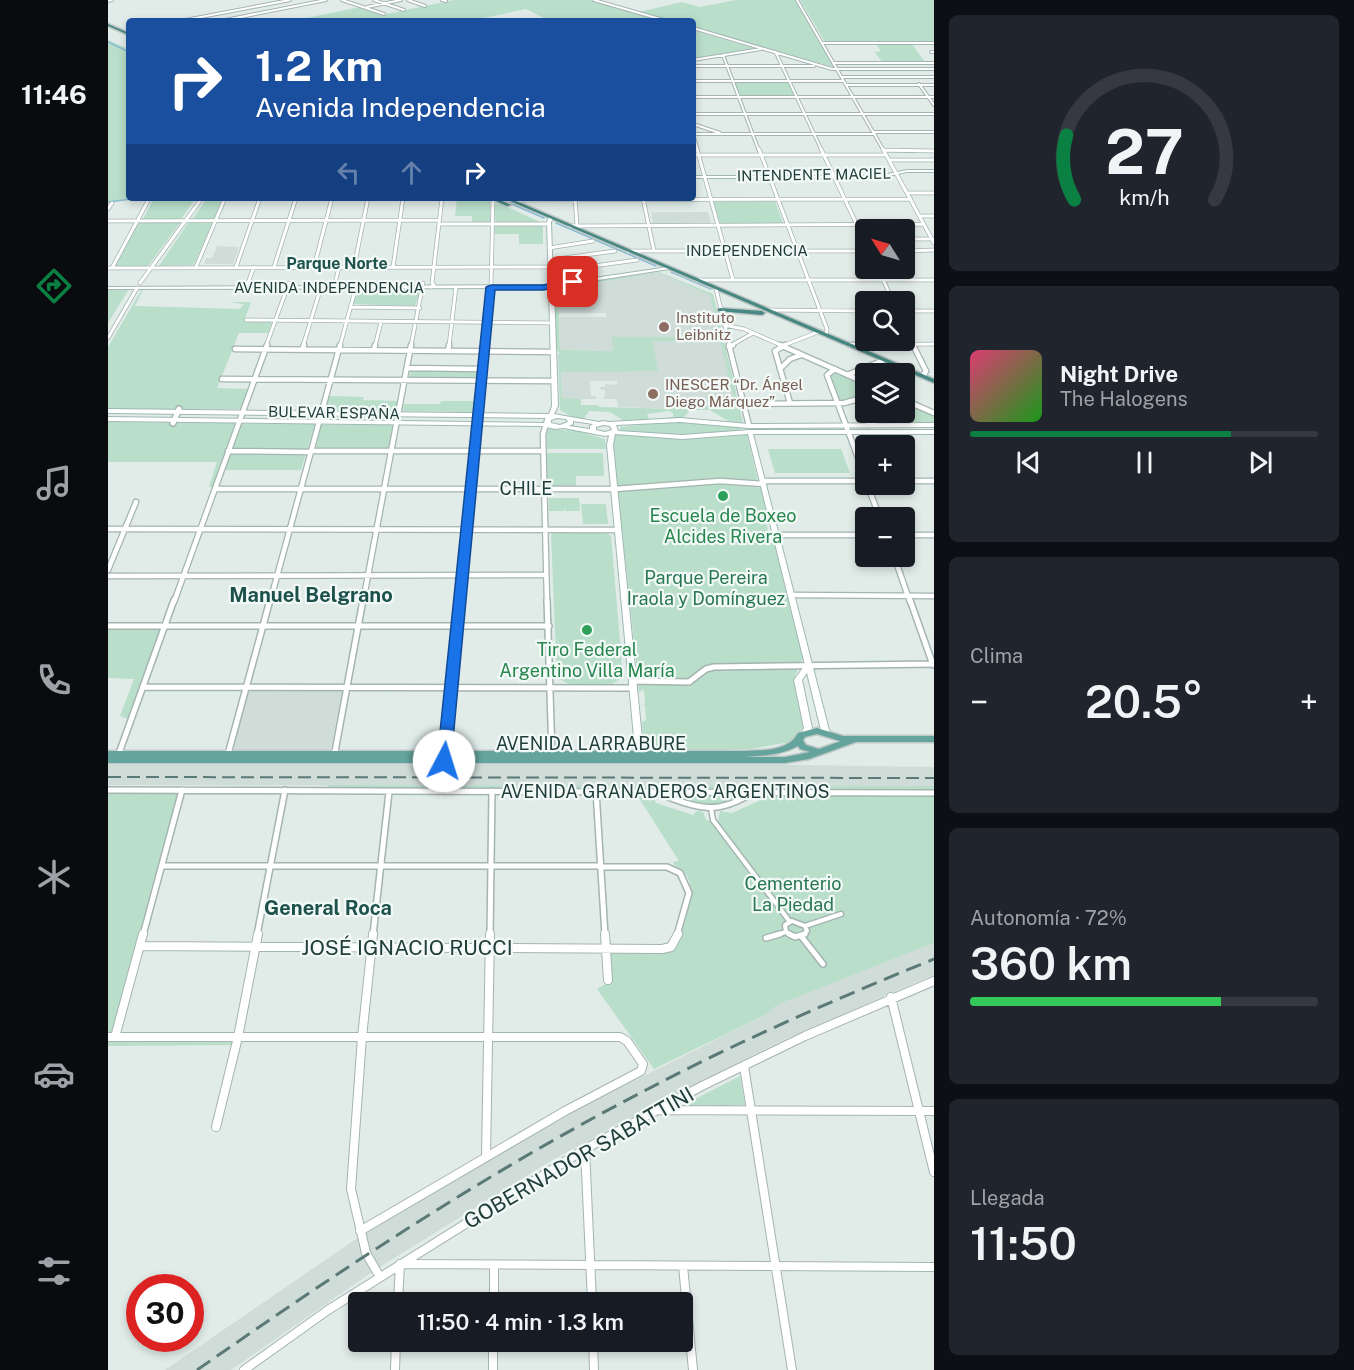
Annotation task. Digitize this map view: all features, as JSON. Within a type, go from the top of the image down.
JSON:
[{"type":"highway","points":[[108,25],[126,31]]},
{"type":"highway","points":[[499,201],[881,361]]},
{"type":"highway","points":[[512,201],[549,221],[573,225],[717,292]]},
{"type":"highway","points":[[720,310],[764,312]]},
{"type":"highway","points":[[815,333],[826,335],[885,363]]},
{"type":"highway","points":[[915,374],[934,381]]},
{"type":"highway","points":[[915,377],[934,386]]},
{"type":"main road","name":"INTENDENTE MACIEL","points":[[696,177],[884,177],[934,171]]},
{"type":"main road","points":[[549,221],[555,419]]},
{"type":"main road","name":"INDEPENDENCIA","points":[[660,270],[669,268]]},
{"type":"main road","name":"AVENIDA INDEPENDENCIA","points":[[288,285],[543,287],[660,270]]},
{"type":"main road","name":"AVENIDA INDEPENDENCIA","points":[[108,286],[335,283],[356,285]]},
{"type":"main road","name":"AVENIDA INDEPENDENCIA","points":[[432,285],[456,287],[491,285]]},
{"type":"main road","points":[[555,406],[558,412],[555,419]]},
{"type":"main road","name":"BULEVAR ESPAÑA","points":[[108,411],[478,415],[610,424]]},
{"type":"main road","name":"BULEVAR ESPAÑA","points":[[108,419],[477,423],[555,419]]},
{"type":"main road","points":[[555,419],[570,424],[558,427]]},
{"type":"main road","name":"BULEVAR ESPAÑA","points":[[555,419],[558,427],[613,433]]},
{"type":"main road","points":[[610,424],[680,420],[750,429]]},
{"type":"main road","points":[[599,423],[592,427],[607,438],[610,445],[640,758]]},
{"type":"main road","points":[[610,424],[616,428],[610,445]]},
{"type":"main road","points":[[848,428],[867,425],[934,425]]},
{"type":"main road","points":[[613,433],[682,437],[750,429],[848,428],[934,432]]},
{"type":"main road","points":[[750,429],[826,734],[831,739],[831,747]]},
{"type":"main road","points":[[809,665],[798,680],[808,728],[803,736],[806,749],[822,752],[855,739]]},
{"type":"main road","points":[[803,736],[817,731],[838,738],[934,740]]},
{"type":"main road","name":"AVENIDA LARRABURE","points":[[444,758],[552,754],[640,758],[754,753],[785,748],[803,736]]},
{"type":"main road","name":"AVENIDA LARRABURE","points":[[108,754],[115,758],[785,760],[800,759],[822,752]]},
{"type":"main road","name":"AVENIDA LARRABURE","points":[[115,758],[228,754],[334,758]]},
{"type":"street","points":[[196,18],[290,0]]},
{"type":"street","points":[[236,18],[326,0]]},
{"type":"street","points":[[339,0],[384,14]]},
{"type":"street","points":[[374,0],[404,10]]},
{"type":"street","points":[[364,7],[401,0]]},
{"type":"street","points":[[408,0],[426,6]]},
{"type":"street","points":[[442,0],[446,1]]},
{"type":"street","points":[[594,0],[657,18]]},
{"type":"street","points":[[797,0],[890,160],[933,240]]},
{"type":"street","points":[[266,5],[284,11]]},
{"type":"street","points":[[212,15],[220,18]]},
{"type":"street","points":[[696,29],[837,69],[934,69]]},
{"type":"street","points":[[822,43],[934,43]]},
{"type":"street","points":[[696,60],[763,49]]},
{"type":"street","points":[[745,52],[775,52]]},
{"type":"street","points":[[775,52],[855,222]]},
{"type":"street","points":[[723,55],[827,329],[826,335]]},
{"type":"street","points":[[833,63],[934,63]]},
{"type":"street","points":[[904,63],[934,105]]},
{"type":"street","points":[[696,66],[822,66]]},
{"type":"street","points":[[844,81],[934,77]]},
{"type":"street","points":[[696,81],[844,81],[934,86]]},
{"type":"street","points":[[696,97],[934,97]]},
{"type":"street","points":[[696,114],[934,114]]},
{"type":"street","points":[[696,125],[724,135]]},
{"type":"street","points":[[696,134],[934,132]]},
{"type":"street","points":[[696,147],[733,280]]},
{"type":"street","points":[[884,150],[934,151]]},
{"type":"street","points":[[698,155],[886,155]]},
{"type":"street","points":[[890,160],[934,160]]},
{"type":"street","points":[[908,193],[934,193]]},
{"type":"street","points":[[696,200],[911,200]]},
{"type":"street","points":[[110,268],[148,201]]},
{"type":"street","points":[[108,338],[152,267],[200,201]]},
{"type":"street","points":[[196,267],[224,201]]},
{"type":"street","points":[[236,267],[259,201]]},
{"type":"street","points":[[274,267],[295,201]]},
{"type":"street","points":[[314,267],[331,201]]},
{"type":"street","points":[[354,267],[367,201]]},
{"type":"street","points":[[393,267],[403,201]]},
{"type":"street","points":[[432,285],[442,201]]},
{"type":"street","points":[[444,758],[491,285],[492,201]]},
{"type":"street","points":[[575,201],[573,225],[855,224]]},
{"type":"street","points":[[644,201],[654,251]]},
{"type":"street","points":[[108,209],[112,203]]},
{"type":"street","points":[[920,216],[934,216]]},
{"type":"street","points":[[108,221],[400,220],[493,224],[549,221]]},
{"type":"street","points":[[915,224],[924,224]]},
{"type":"street","points":[[915,239],[933,240]]},
{"type":"street","points":[[549,248],[593,241]]},
{"type":"street","points":[[915,251],[934,250]]},
{"type":"street","points":[[549,260],[615,251]]},
{"type":"street","name":"INDEPENDENCIA","points":[[628,251],[855,251]]},
{"type":"street","points":[[110,268],[491,267],[550,269],[637,260]]},
{"type":"street","points":[[247,285],[254,267]]},
{"type":"street","points":[[335,283],[339,267]]},
{"type":"street","points":[[695,280],[934,280]]},
{"type":"street","points":[[885,280],[889,291]]},
{"type":"street","points":[[115,758],[167,625],[288,285]]},
{"type":"street","points":[[228,754],[356,285]]},
{"type":"street","points":[[334,758],[423,285]]},
{"type":"street","points":[[302,350],[321,287]]},
{"type":"street","points":[[448,351],[456,287]]},
{"type":"street","points":[[717,292],[750,429]]},
{"type":"street","points":[[351,307],[420,308]]},
{"type":"street","points":[[764,312],[855,311]]},
{"type":"street","points":[[915,311],[934,311]]},
{"type":"street","points":[[246,320],[552,323]]},
{"type":"street","points":[[374,350],[381,322]]},
{"type":"street","points":[[724,325],[753,333],[855,378]]},
{"type":"street","points":[[729,346],[753,333]]},
{"type":"street","points":[[790,404],[775,351],[815,333]]},
{"type":"street","points":[[915,344],[934,344]]},
{"type":"street","points":[[849,345],[855,345]]},
{"type":"street","points":[[915,348],[926,371],[923,376]]},
{"type":"street","points":[[235,349],[553,352]]},
{"type":"street","points":[[780,369],[790,359],[802,355]]},
{"type":"street","points":[[847,375],[881,361]]},
{"type":"street","points":[[408,368],[482,369]]},
{"type":"street","points":[[835,369],[827,374],[855,449]]},
{"type":"street","points":[[222,380],[554,381]]},
{"type":"street","points":[[744,404],[839,403],[855,399]]},
{"type":"street","points":[[916,405],[934,413]]},
{"type":"street","points":[[174,421],[178,410]]},
{"type":"street","points":[[552,754],[543,451],[555,419]]},
{"type":"street","points":[[867,425],[872,423]]},
{"type":"street","points":[[228,451],[543,451]]},
{"type":"street","name":"CHILE","points":[[215,489],[615,489],[720,481],[855,482]]},
{"type":"street","points":[[915,481],[934,481]]},
{"type":"street","points":[[108,570],[136,501]]},
{"type":"street","points":[[108,530],[618,530]]},
{"type":"street","points":[[777,535],[855,535]]},
{"type":"street","points":[[915,535],[934,535]]},
{"type":"street","points":[[144,687],[551,688],[691,681],[706,669],[714,667],[934,665],[898,567]]},
{"type":"street","points":[[108,576],[546,575]]},
{"type":"street","points":[[792,595],[934,596]]},
{"type":"street","points":[[108,626],[549,626]]},
{"type":"street","name":"AVENIDA GRANADEROS ARGENTINOS","points":[[108,790],[934,793]]},
{"type":"street","points":[[182,790],[140,946],[112,1037],[620,1037],[626,1039],[644,1064],[640,1071],[486,1156],[360,1231]]},
{"type":"street","points":[[216,1127],[238,1037],[285,790]]},
{"type":"street","points":[[596,790],[608,980]]},
{"type":"street","points":[[486,1156],[492,791]]},
{"type":"street","points":[[380,1277],[370,1262],[360,1231],[351,1189],[362,1037],[389,792]]},
{"type":"street","points":[[656,792],[691,806],[711,808],[728,807],[754,792]]},
{"type":"street","points":[[711,808],[713,820],[790,922]]},
{"type":"street","points":[[162,867],[600,867]]},
{"type":"street","name":"JOSÉ IGNACIO RUCCI","points":[[140,946],[662,949],[673,945],[689,890],[680,873],[670,868],[600,867]]},
{"type":"street","points":[[805,926],[841,914]]},
{"type":"street","points":[[798,921],[807,930],[801,936],[791,936],[786,932],[785,925],[790,922],[798,921]]},
{"type":"street","points":[[766,938],[786,932]]},
{"type":"street","points":[[801,936],[822,964]]},
{"type":"street","points":[[925,984],[934,983]]},
{"type":"street","name":"GOBERNADOR SABATTINI","points":[[244,1370],[328,1310],[585,1149],[744,1066],[891,997],[925,984]]},
{"type":"street","points":[[891,997],[934,1172]]},
{"type":"street","points":[[744,1066],[792,1370]]},
{"type":"street","points":[[657,1110],[934,1111]]},
{"type":"street","points":[[585,1149],[591,1292]]},
{"type":"street","points":[[399,1292],[400,1264],[934,1267]]},
{"type":"street","points":[[494,1265],[494,1292]]},
{"type":"street","points":[[683,1266],[693,1370]]},
{"type":"street","points":[[395,1370],[396,1352]]},
{"type":"street","points":[[493,1370],[494,1352]]},
{"type":"street","points":[[593,1352],[594,1370]]},
{"type":"shaded area","points":[[651,212],[708,212],[711,223],[653,223]]},
{"type":"shaded area","points":[[217,246],[239,247],[233,264],[204,264],[206,258],[212,258]]},
{"type":"shaded area","points":[[659,273],[710,295],[720,338],[613,337],[613,351],[560,350],[559,317],[606,317],[606,313],[558,313],[560,288]]},
{"type":"shaded area","points":[[652,341],[720,341],[736,404],[685,407],[682,404],[674,409],[618,407],[617,399],[602,399],[605,396],[605,390],[600,389],[600,387],[605,387],[605,384],[617,385],[617,381],[590,381],[591,396],[596,396],[596,399],[562,399],[561,371],[658,371]]},
{"type":"shaded area","points":[[251,690],[342,691],[331,748],[326,751],[235,750],[233,747],[248,692]]},
{"type":"shaded area","points":[[108,765],[934,767],[934,786],[108,785]]},
{"type":"shaded area","points":[[934,943],[934,975],[777,1043],[652,1106],[549,1162],[375,1270],[231,1370],[165,1370],[191,1352],[204,1352],[204,1343],[353,1241],[430,1193],[578,1109],[765,1015],[777,1005]]},
{"type":"green space","points":[[454,0],[591,0],[652,18],[544,18],[526,9],[484,18],[307,18],[360,7],[382,15]]},
{"type":"green space","points":[[736,0],[795,0],[834,67],[696,29],[696,18],[660,18],[639,12],[682,2],[700,7]]},
{"type":"green space","points":[[800,0],[934,0],[934,42],[825,42]]},
{"type":"green space","points":[[696,31],[757,49],[696,59]]},
{"type":"green space","points":[[108,40],[126,48],[126,200],[108,202]]},
{"type":"green space","points":[[876,44],[912,44],[925,62],[882,62],[875,52],[881,51]]},
{"type":"green space","points":[[735,82],[788,82],[795,96],[740,96]]},
{"type":"green space","points":[[152,201],[194,201],[181,219],[143,219]]},
{"type":"green space","points":[[205,201],[222,201],[214,219],[192,220]]},
{"type":"green space","points":[[457,201],[490,201],[490,222],[472,223],[472,216],[455,216]]},
{"type":"green space","points":[[775,201],[782,224],[720,223],[713,202]]},
{"type":"green space","points":[[499,203],[539,222],[496,223],[494,205]]},
{"type":"green space","points":[[138,223],[180,223],[148,266],[115,266]]},
{"type":"green space","points":[[188,223],[213,223],[194,265],[159,266]]},
{"type":"green space","points":[[495,225],[543,225],[543,244],[519,244],[519,234],[494,234]]},
{"type":"green space","points":[[659,272],[713,294],[743,422],[730,422],[710,410],[690,410],[683,418],[653,420],[673,417],[673,413],[669,411],[647,414],[650,421],[626,422],[610,412],[589,411],[583,420],[576,419],[560,410],[558,354],[560,354],[554,345],[553,290],[567,285]],"holes":[[[659,273],[710,295],[720,337],[612,337],[613,351],[560,350],[558,292],[560,288]],[[653,341],[720,341],[735,404],[685,407],[682,402],[681,404],[673,403],[673,409],[599,407],[598,405],[581,405],[581,399],[562,398],[561,372],[658,371]]]},
{"type":"green space","points":[[417,288],[420,290],[415,306],[353,304],[360,289]]},
{"type":"green space","points":[[108,289],[129,289],[108,323]]},
{"type":"green space","points":[[142,289],[281,289],[143,290],[135,306],[240,309],[244,304],[228,302],[251,302],[244,321],[272,322],[268,333],[239,333],[217,388],[248,389],[241,409],[108,409],[108,347]]},
{"type":"green space","points":[[411,370],[479,371],[478,380],[409,380]]},
{"type":"green space","points":[[833,371],[855,381],[855,397],[840,401],[829,375]]},
{"type":"green space","points":[[329,396],[400,401],[396,412],[328,412],[325,410]]},
{"type":"green space","points":[[441,401],[477,401],[475,412],[403,411],[404,404],[440,404]]},
{"type":"green space","points":[[915,408],[934,416],[934,423],[915,423]]},
{"type":"green space","points":[[676,421],[743,428],[738,431],[677,436],[620,431],[620,427]]},
{"type":"green space","points":[[108,422],[235,423],[213,487],[209,487],[217,462],[108,462]]},
{"type":"green space","points":[[240,424],[315,424],[301,470],[224,470]]},
{"type":"green space","points":[[321,425],[394,425],[388,449],[316,449]]},
{"type":"green space","points":[[547,429],[577,431],[605,439],[606,449],[547,449]]},
{"type":"green space","name":"Parque Pereira Iraola y Domínguez","points":[[617,434],[680,439],[747,435],[758,482],[721,481],[761,488],[768,519],[766,521],[768,530],[765,536],[773,539],[803,659],[799,664],[712,666],[708,670],[798,669],[794,679],[803,728],[790,742],[751,749],[655,752],[644,748],[642,722],[646,720],[645,705],[640,707],[645,704],[644,690],[639,692],[638,682],[689,680],[638,679],[613,446],[613,438]]},
{"type":"green space","points":[[768,449],[841,449],[850,473],[775,473]]},
{"type":"green space","points":[[547,453],[603,453],[604,476],[576,476],[576,487],[547,487]]},
{"type":"green space","points":[[549,498],[579,498],[580,511],[565,511],[564,505],[564,511],[549,511]]},
{"type":"green space","points":[[581,504],[606,504],[608,524],[583,524]]},
{"type":"green space","name":"Tiro Federal Argentino Villa María","points":[[554,533],[606,533],[611,536],[623,677],[611,685],[569,684],[557,678],[551,535]]},
{"type":"green space","points":[[108,628],[162,630],[128,719],[120,716],[134,679],[108,678]]},
{"type":"green space","points":[[326,785],[934,786],[934,789],[329,787]]},
{"type":"green space","points":[[178,793],[112,1033],[108,1033],[108,794]]},
{"type":"green space","name":"Cementerio La Piedad","points":[[637,795],[653,797],[656,803],[693,815],[697,811],[703,812],[706,820],[718,821],[720,811],[732,813],[759,801],[756,798],[762,796],[934,796],[934,943],[777,1005],[765,1015],[654,1069],[597,989],[610,981],[610,952],[675,948],[689,905],[690,882],[682,870],[674,865],[673,862],[679,861]]},
{"type":"green space","points":[[675,796],[738,797],[707,804],[691,802]]},
{"type":"green space","points":[[232,1041],[236,1045],[108,1046],[108,1042]]},
{"type":"green space","points":[[740,1076],[745,1105],[678,1108]]},
{"type":"waterway","points":[[108,42],[126,51]]},
{"type":"waterway","points":[[108,202],[126,200]]},
{"type":"waterway","points":[[505,201],[544,218]]},
{"type":"waterway","points":[[556,223],[656,266]]},
{"type":"waterway","points":[[671,272],[711,289]]},
{"type":"railway","points":[[108,777],[934,778]]},
{"type":"railway","points":[[197,1370],[361,1258],[473,1188],[588,1121],[752,1038],[934,959]]},
{"type":"place","name":"Instituto Leibnitz","points":[[664,327]]},
{"type":"place","name":"INESCER “Dr. Ángel Diego Márquez”","points":[[653,394]]},
{"type":"place","name":"Escuela de Boxeo Alcides Rivera","points":[[723,496]]},
{"type":"place","name":"Tiro Federal Argentino Villa María","points":[[587,630]]},
{"type":"district","name":"Parque Norte","points":[[337,263]]},
{"type":"district","name":"Manuel Belgrano","points":[[311,595]]},
{"type":"district","name":"General Roca","points":[[328,908]]},
{"type":"route","points":[[444,761],[491,287],[543,287],[573,282]]}]
